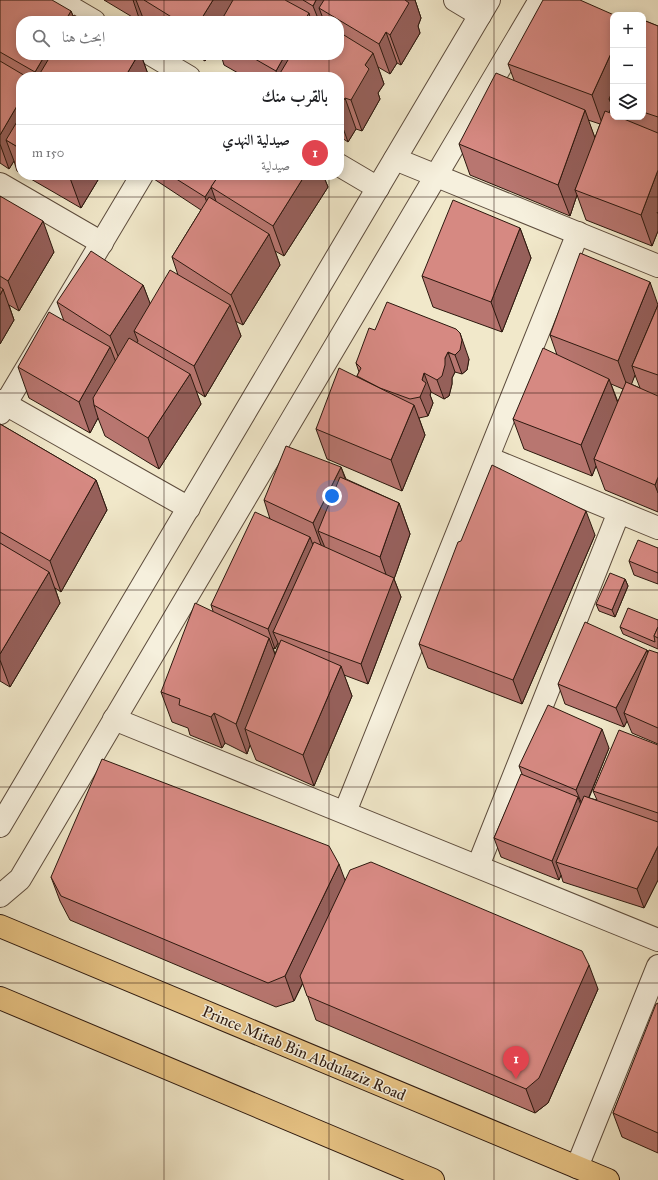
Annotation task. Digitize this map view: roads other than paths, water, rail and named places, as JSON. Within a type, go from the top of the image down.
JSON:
[{"type":"main road","name":"Prince Mitab Bin Abdulaziz Road","points":[[0,926],[608,1180]]},
{"type":"main road","points":[[0,998],[433,1180]]},
{"type":"street","points":[[58,0],[85,16]]},
{"type":"street","points":[[2,818],[189,508],[484,7],[455,0]]},
{"type":"street","points":[[0,896],[20,879],[540,0]]},
{"type":"street","points":[[160,60],[181,72]]},
{"type":"street","points":[[395,159],[437,174],[658,266]]},
{"type":"street","points":[[344,168],[378,188]]},
{"type":"street","points":[[139,180],[2,406],[189,508]]},
{"type":"street","points":[[0,184],[102,243]]},
{"type":"street","points":[[344,812],[578,233]]},
{"type":"street","points":[[488,458],[658,528]]},
{"type":"street","points":[[478,866],[619,512]]},
{"type":"street","points":[[114,719],[658,940]]},
{"type":"street","points":[[577,1167],[658,966]]},
{"type":"place","name":"صيدلية النهدي","points":[[516,1079]]}]
